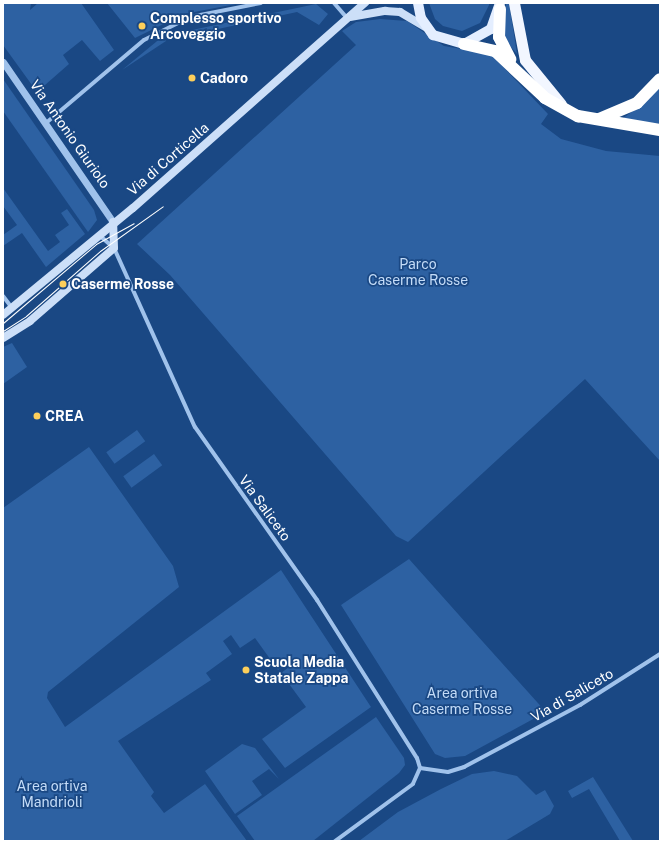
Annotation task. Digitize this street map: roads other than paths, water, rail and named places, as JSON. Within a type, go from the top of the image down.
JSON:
[{"type":"highway","points":[[514,3],[525,60],[556,101],[578,116]]},
{"type":"highway","points":[[500,6],[499,37],[515,67]]},
{"type":"highway","points":[[464,44],[490,48],[515,67],[545,98],[578,116],[660,130]]},
{"type":"highway","points":[[597,120],[637,103],[660,79]]},
{"type":"main road","name":"Via di Corticella","points":[[3,315],[98,235],[365,3]]},
{"type":"main road","points":[[418,3],[426,27],[442,40],[464,44],[484,36],[500,6]]},
{"type":"main road","name":"Via di Corticella","points":[[347,18],[372,12],[400,12],[426,27]]},
{"type":"main road","points":[[3,338],[30,321],[114,248],[113,222]]},
{"type":"street","points":[[46,123],[144,40],[190,17],[261,3]]},
{"type":"street","points":[[334,3],[347,18]]},
{"type":"street","name":"Via Antonio Giuriolo","points":[[3,62],[113,222]]},
{"type":"street","points":[[98,235],[114,248]]},
{"type":"street","name":"Via Saliceto","points":[[114,248],[195,427],[317,600],[414,753],[420,768]]},
{"type":"street","points":[[3,296],[12,308]]},
{"type":"street","name":"Via di Saliceto","points":[[420,768],[448,772],[464,767],[580,705],[660,654]]},
{"type":"street","points":[[335,841],[408,789],[420,768]]},
{"type":"tram line","points":[[3,331],[26,316],[100,251],[163,206]]},
{"type":"tram line","points":[[3,323],[96,244],[134,223]]},
{"type":"place","name":"Complesso sportivo Arcoveggio","points":[[142,26]]},
{"type":"place","name":"Cadoro","points":[[192,78]]},
{"type":"place","name":"Caserme Rosse","points":[[63,284]]},
{"type":"place","name":"CREA","points":[[37,416]]},
{"type":"place","name":"Scuola Media Statale Zappa","points":[[246,670]]},
{"type":"park label","name":"Parco Caserme Rosse","points":[[418,272]]},
{"type":"park label","name":"Area ortiva Caserme Rosse","points":[[462,702]]},
{"type":"park label","name":"Area ortiva Mandrioli","points":[[52,794]]}]
